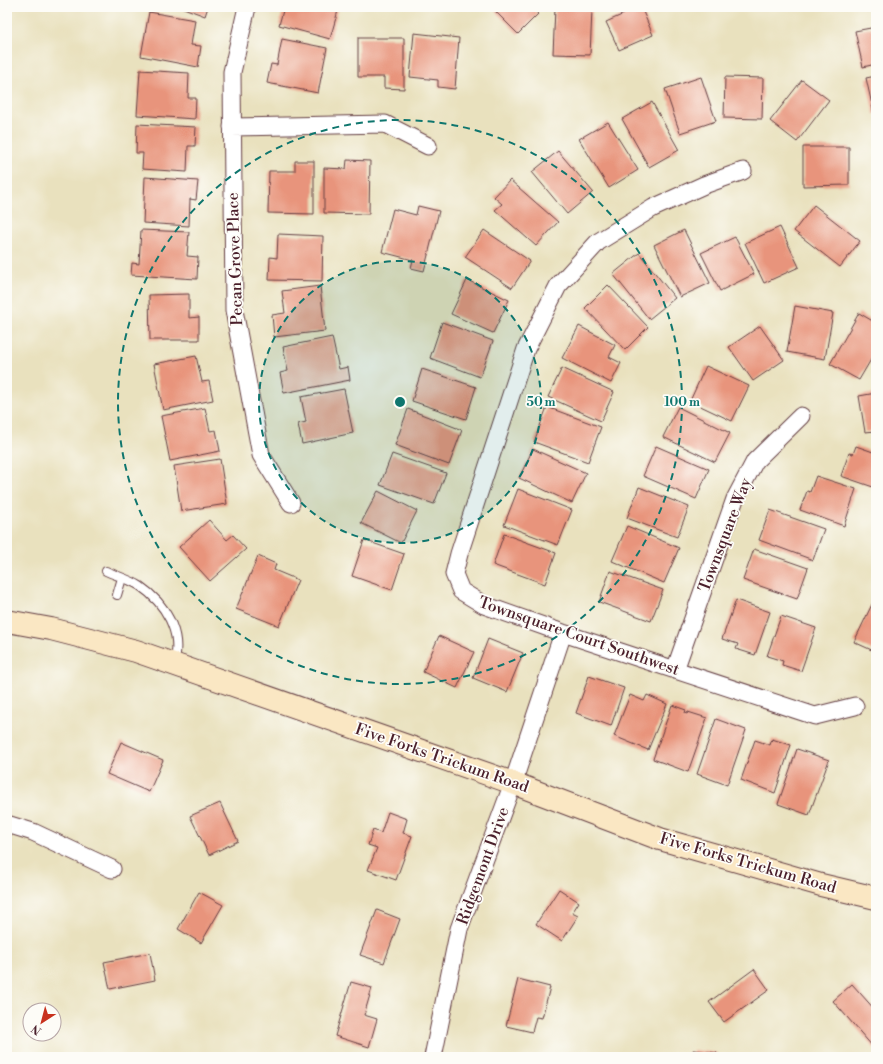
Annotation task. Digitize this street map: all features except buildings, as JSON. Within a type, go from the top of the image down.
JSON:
[{"type":"main road","name":"Five Forks Trickum Road","points":[[7,621],[65,633],[136,651],[513,783],[660,839],[821,885],[876,898]]},
{"type":"street","name":"Pecan Grove Place","points":[[247,7],[232,72],[234,310],[261,455],[291,503]]},
{"type":"street","points":[[232,127],[385,124],[428,146]]},
{"type":"street","name":"Townsquare Court Southwest","points":[[743,171],[704,185],[653,208],[598,242],[558,286],[526,349],[459,554],[454,574],[461,591],[484,605],[563,633],[814,716],[855,706]]},
{"type":"street","name":"Townsquare Way","points":[[675,670],[735,500],[755,462],[801,416]]},
{"type":"street","name":"Ridgemont Drive","points":[[433,1057],[459,929],[513,783],[563,633]]},
{"type":"street","points":[[7,824],[33,832],[112,869]]},
{"type":"lane","points":[[106,571],[140,586],[161,605],[171,620],[177,649],[174,664]]},
{"type":"lane","points":[[117,595],[122,578]]}]
